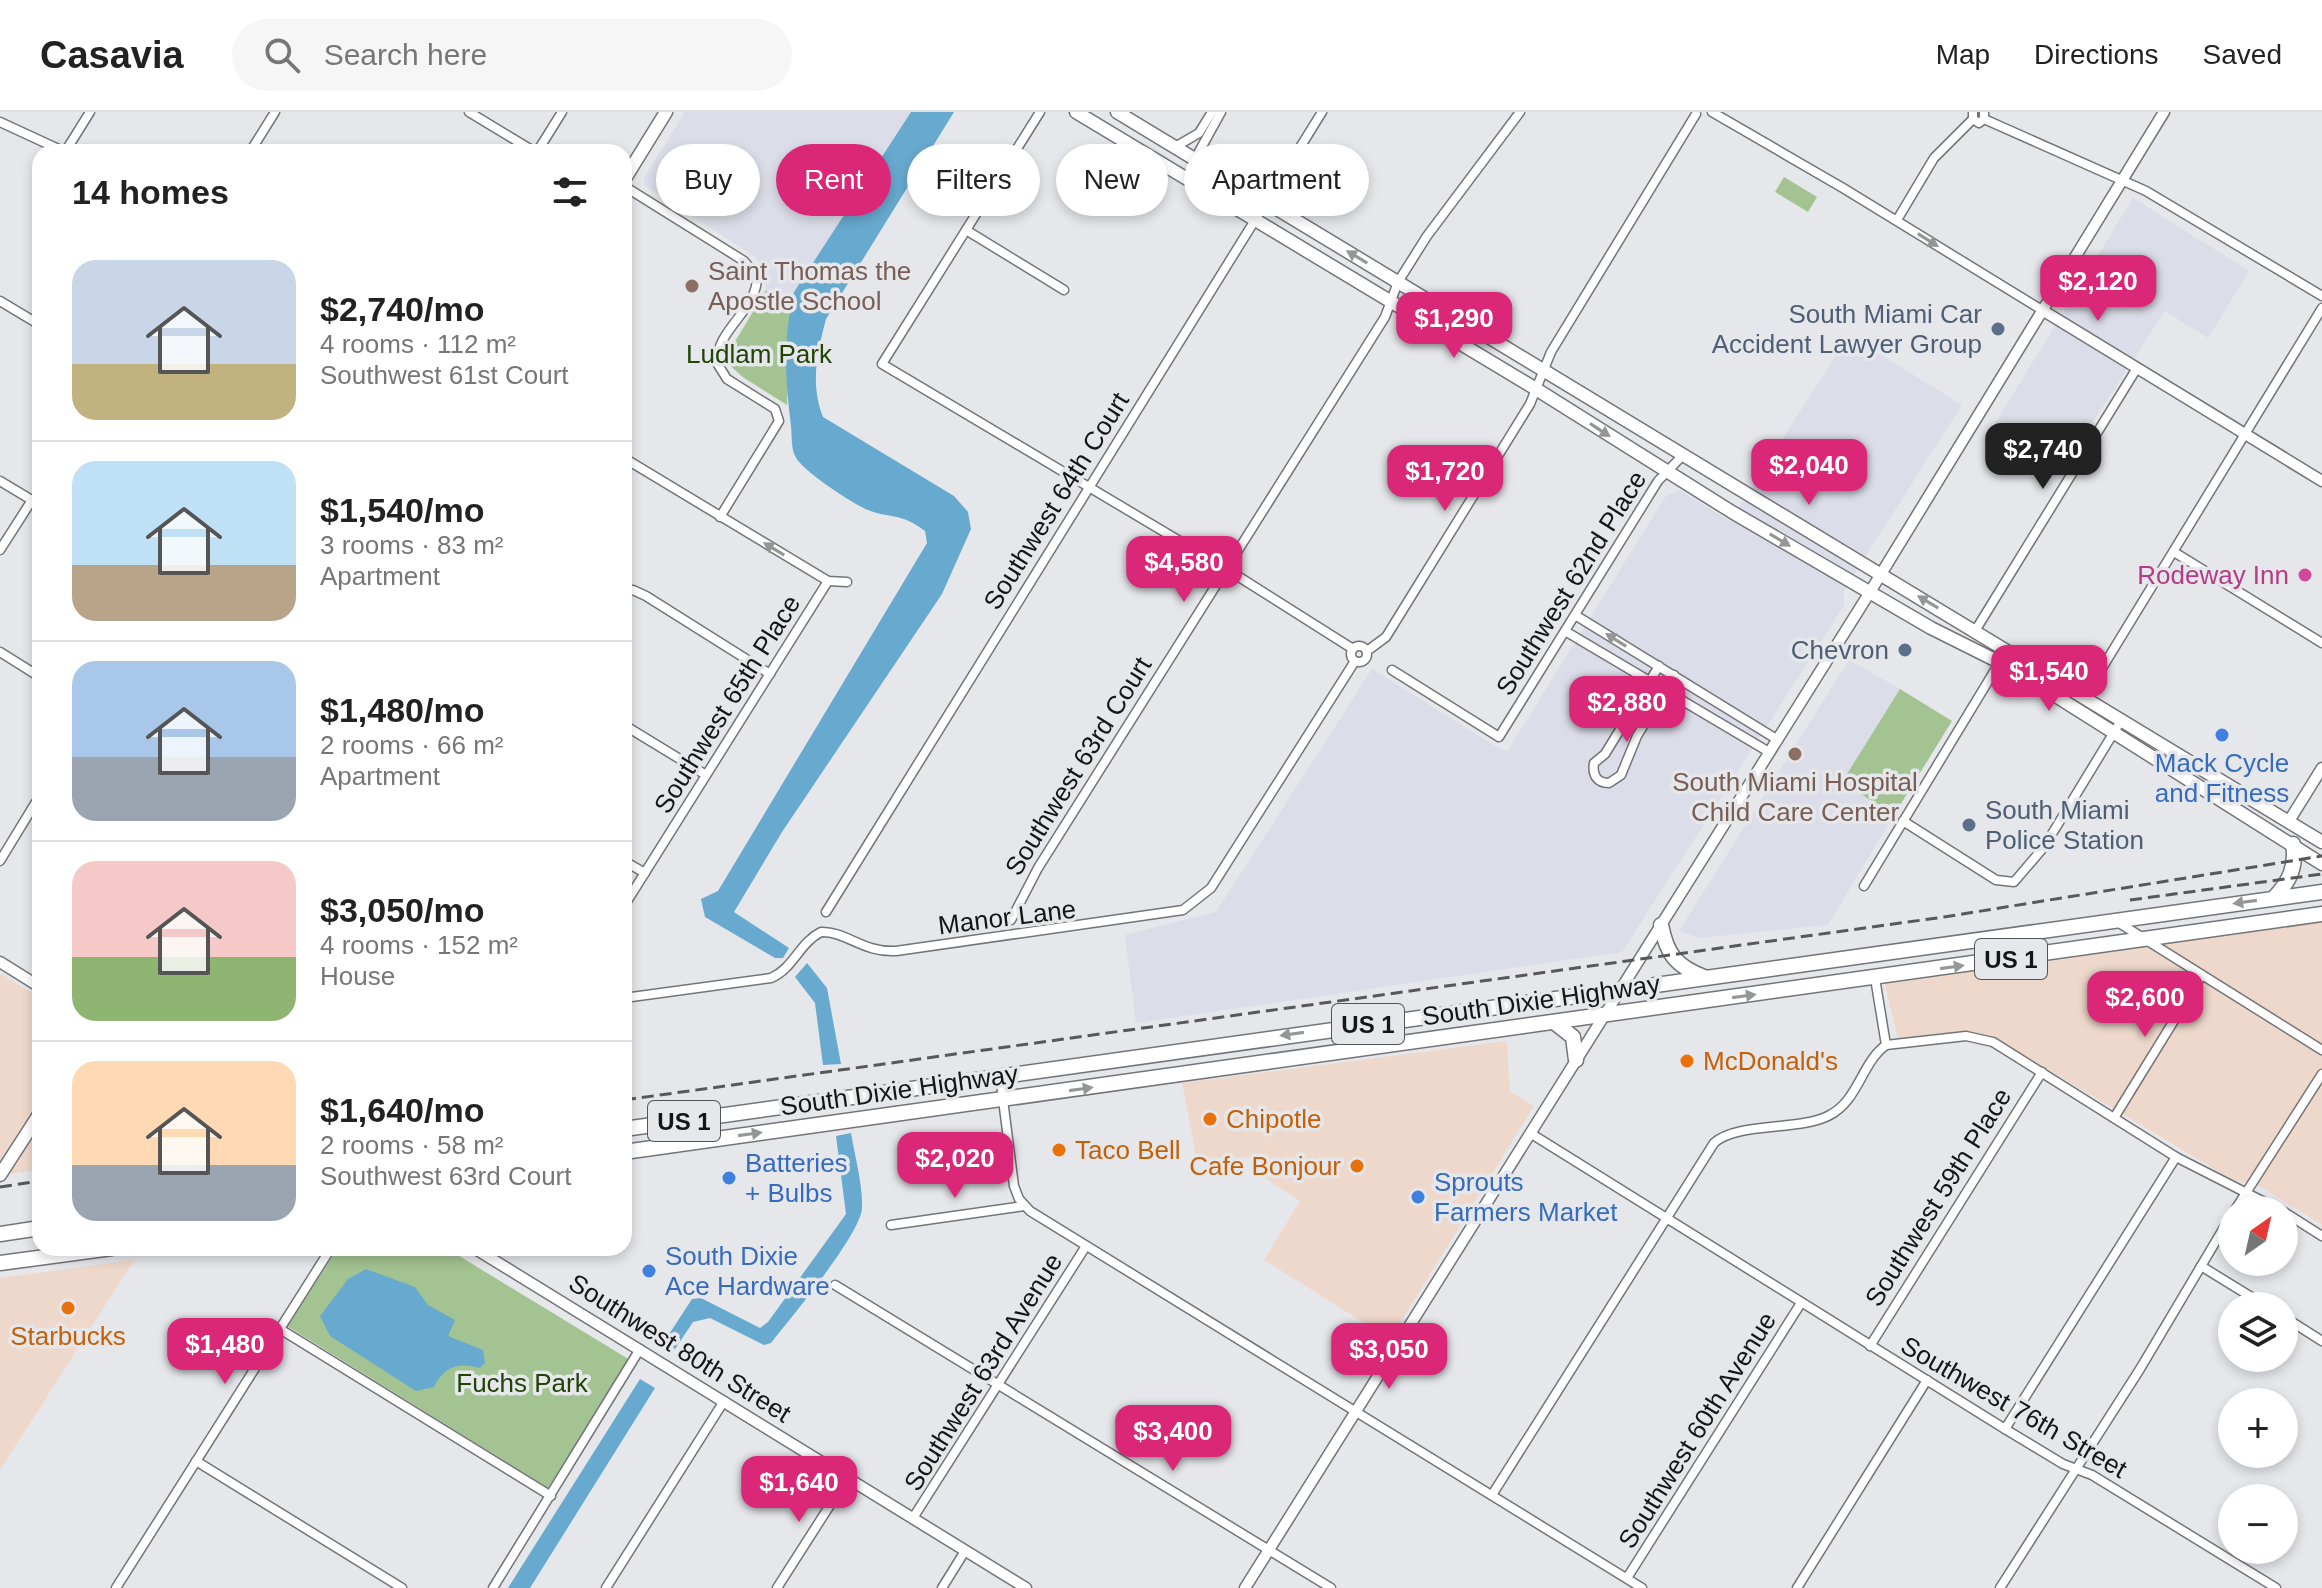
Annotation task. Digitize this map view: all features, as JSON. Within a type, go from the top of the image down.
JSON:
[{"type":"highway","points":[[2274,898],[2290,877],[2295,857],[2293,844]]},
{"type":"highway","name":"South Dixie Highway","points":[[632,1128],[2322,892]]},
{"type":"highway","name":"South Dixie Highway","points":[[632,1151],[2148,941],[2322,914]]},
{"type":"highway","points":[[1661,925],[1665,949],[1676,964],[1705,977]]},
{"type":"highway","points":[[1846,958],[1860,963],[1875,978],[1890,960],[1906,949]]},
{"type":"highway","points":[[1554,1022],[1573,1037],[1576,1060]]},
{"type":"highway","points":[[673,1145],[685,1130],[729,1123],[743,1114]]},
{"type":"highway","points":[[0,1234],[32,1229]]},
{"type":"highway","points":[[0,1263],[52,1256]]},
{"type":"main road","points":[[632,169],[666,112]]},
{"type":"main road","points":[[1076,112],[1536,389],[1665,471],[2115,732],[2256,819],[2322,864]]},
{"type":"main road","points":[[1117,112],[1184,152]]},
{"type":"main road","points":[[1289,216],[2009,649],[2322,842]]},
{"type":"main road","points":[[2256,819],[2275,826],[2289,821]]},
{"type":"main road","points":[[0,1175],[4,1159],[32,1123]]},
{"type":"street","points":[[70,144],[90,112]]},
{"type":"street","points":[[255,144],[275,112]]},
{"type":"street","points":[[469,112],[523,144]]},
{"type":"street","points":[[541,144],[562,112]]},
{"type":"street","points":[[1040,112],[882,364],[1225,568],[1353,649]]},
{"type":"street","points":[[1175,147],[1199,133],[1212,112]]},
{"type":"street","points":[[1203,144],[1221,112]]},
{"type":"street","name":"Southwest 64th Court","points":[[1303,144],[1322,112]]},
{"type":"street","name":"Southwest 63rd Court","points":[[1011,920],[1038,868],[1385,317],[1398,282],[1438,220],[1520,112]]},
{"type":"street","points":[[1353,649],[1351,656],[1355,661],[1365,660],[1367,651],[1380,644],[1388,633],[1508,441],[1544,369],[1695,113],[1703,116],[1711,112],[1843,188],[2322,481]]},
{"type":"street","points":[[1245,1588],[1882,573],[2164,112]]},
{"type":"street","points":[[1897,220],[1934,158],[1973,116],[1979,123],[1984,114],[2046,149],[2122,180],[2322,296]]},
{"type":"street","points":[[0,122],[48,144]]},
{"type":"street","points":[[632,189],[744,261],[757,280],[751,299],[721,344],[717,363],[727,379],[773,407],[779,418],[720,517]]},
{"type":"street","name":"Southwest 64th Court","points":[[826,912],[1259,216]]},
{"type":"street","points":[[966,230],[1064,290]]},
{"type":"street","points":[[0,301],[32,320]]},
{"type":"street","points":[[2085,696],[2322,308]]},
{"type":"street","points":[[1975,631],[2137,368]]},
{"type":"street","name":"Southwest 62nd Place","points":[[1392,670],[1499,737],[1665,471],[1684,454]]},
{"type":"street","points":[[632,463],[828,581]]},
{"type":"street","points":[[0,481],[32,501]]},
{"type":"street","points":[[0,550],[32,508]]},
{"type":"street","points":[[2174,552],[2322,643]]},
{"type":"street","name":"Southwest 65th Place","points":[[632,893],[828,581],[847,582]]},
{"type":"street","points":[[632,593],[646,596],[770,674]]},
{"type":"street","points":[[1575,615],[1778,740]]},
{"type":"street","points":[[1565,631],[1769,752]]},
{"type":"street","points":[[1353,649],[1360,646],[1367,651]]},
{"type":"street","points":[[1864,886],[2009,649]]},
{"type":"street","points":[[0,652],[32,672]]},
{"type":"street","name":"Manor Lane","points":[[632,997],[765,979],[785,971],[811,938],[824,931],[868,949],[896,951],[1158,916],[1196,904],[1214,883],[1355,661]]},
{"type":"street","points":[[1659,666],[1605,754],[1593,766],[1599,781],[1616,781],[1674,675]]},
{"type":"street","points":[[1903,821],[2005,883],[2017,881],[2044,847],[2122,719]]},
{"type":"street","points":[[632,730],[706,775]]},
{"type":"street","points":[[1605,754],[1618,758],[1623,768]]},
{"type":"street","points":[[2289,821],[2322,768]]},
{"type":"street","points":[[0,861],[32,808]]},
{"type":"street","points":[[632,866],[645,873]]},
{"type":"street","points":[[2116,921],[2322,1050]]},
{"type":"street","points":[[0,962],[32,982]]},
{"type":"street","points":[[2114,1118],[2202,975]]},
{"type":"street","points":[[1875,978],[1886,1045]]},
{"type":"street","points":[[1492,1495],[1665,1218],[1718,1139],[1803,1124],[1830,1115],[1852,1096],[1876,1054],[1886,1045],[1975,1037],[2001,1046],[2176,1157],[2256,1196]]},
{"type":"street","name":"Southwest 59th Place","points":[[1870,1346],[2042,1072]]},
{"type":"street","points":[[2244,1196],[2322,1074]]},
{"type":"street","points":[[1000,1076],[1014,1186],[1024,1206],[1642,1588]]},
{"type":"street","name":"Southwest 76th Street","points":[[1530,1133],[2005,1429],[2276,1588]]},
{"type":"street","points":[[2005,1429],[2176,1157]]},
{"type":"street","points":[[891,1225],[1024,1206]]},
{"type":"street","points":[[2298,1221],[2322,1236]]},
{"type":"street","points":[[2000,1588],[2218,1237]]},
{"type":"street","name":"Southwest 63rd Avenue","points":[[913,1518],[1086,1246]]},
{"type":"street","points":[[116,1588],[326,1256]]},
{"type":"street","name":"Southwest 80th Street","points":[[487,1256],[1026,1588]]},
{"type":"street","points":[[2201,1266],[2243,1292]]},
{"type":"street","points":[[835,1285],[1331,1588]]},
{"type":"street","name":"Southwest 60th Avenue","points":[[1627,1578],[1801,1303]]},
{"type":"street","points":[[2298,1326],[2322,1341]]},
{"type":"street","points":[[280,1329],[551,1496]]},
{"type":"street","points":[[493,1588],[640,1349]]},
{"type":"street","points":[[1797,1588],[1927,1380]]},
{"type":"street","points":[[606,1588],[724,1401]]},
{"type":"street","points":[[196,1461],[402,1588]]},
{"type":"street","points":[[777,1588],[848,1477]]},
{"type":"street","points":[[942,1588],[965,1551]]},
{"type":"shaded area","points":[[685,112],[911,112],[890,144],[776,144],[776,216],[843,216],[794,292],[790,306],[766,290],[764,270],[754,256],[692,216],[760,216],[760,144],[665,144]]},
{"type":"shaded area","points":[[656,159],[656,193],[644,185],[644,178]]},
{"type":"shaded area","points":[[2133,198],[2249,271],[2208,338],[2165,311],[2062,469],[1993,427]]},
{"type":"shaded area","points":[[1849,335],[1962,405],[1844,590],[1844,605],[1622,952],[1136,1023],[1125,935],[1216,912],[1372,669],[1500,749],[1508,750],[1666,496],[1679,490],[1730,521]]},
{"type":"shaded area","points":[[1849,660],[1900,689],[1842,782],[1894,815],[1828,925],[1699,938],[1679,931]]},
{"type":"shaded area","points":[[2322,922],[2322,1225],[2298,1210],[2298,1196],[2276,1196],[2260,1186],[2233,1180],[1995,1038],[1898,1039],[1885,984]]},
{"type":"shaded area","points":[[0,973],[32,993],[32,1171],[0,1175]]},
{"type":"shaded area","points":[[1507,1041],[1510,1092],[1534,1106],[1390,1339],[1264,1260],[1300,1201],[1264,1177],[1257,1157],[1197,1160],[1182,1083]]},
{"type":"shaded area","points":[[134,1260],[0,1470],[0,1278]]},
{"type":"green space","points":[[1784,177],[1817,197],[1808,212],[1775,192]]},
{"type":"green space","name":"Ludlam Park","points":[[766,290],[790,306],[787,405],[744,378],[727,363],[733,345]]},
{"type":"green space","points":[[1900,689],[1952,721],[1894,815],[1842,782]]},
{"type":"green space","name":"Fuchs Park","points":[[333,1256],[459,1256],[630,1360],[548,1488],[287,1326]]},
{"type":"water","points":[[911,112],[954,112],[934,144],[907,144],[907,188],[891,214],[890,144]]},
{"type":"water","points":[[843,216],[890,216],[826,319],[816,380],[819,405],[823,417],[954,496],[968,512],[971,529],[942,594],[782,832],[734,912],[789,948],[783,958],[775,958],[705,917],[701,899],[718,891],[927,543],[925,531],[916,525],[861,507],[817,478],[795,456],[786,375],[794,292]]},
{"type":"water","points":[[807,963],[827,988],[841,1064],[823,1065],[815,1003],[795,977]]},
{"type":"water","points":[[851,1133],[861,1190],[859,1220],[823,1276],[771,1343],[764,1345],[710,1318],[693,1322],[675,1349],[664,1342],[692,1299],[701,1298],[760,1328],[768,1322],[846,1214],[836,1136]]},
{"type":"water","points":[[366,1269],[415,1287],[428,1305],[455,1320],[448,1336],[483,1350],[485,1363],[480,1368],[465,1365],[453,1367],[442,1374],[434,1387],[416,1391],[330,1336],[320,1316],[348,1279]]},
{"type":"water","points":[[640,1379],[655,1388],[530,1588],[508,1588]]},
{"type":"railway","points":[[632,1099],[1944,917],[2322,856]]},
{"type":"railway","points":[[2130,900],[2322,874]]},
{"type":"railway","points":[[0,1187],[32,1182]]},
{"type":"place","name":"Saint Thomas the Apostle School","points":[[692,286]]},
{"type":"place","name":"South Miami Car Accident Lawyer Group","points":[[1998,329]]},
{"type":"place","name":"Rodeway Inn","points":[[2305,575]]},
{"type":"place","name":"Chevron","points":[[1905,650]]},
{"type":"place","name":"Mack Cycle and Fitness","points":[[2222,735]]},
{"type":"place","name":"South Miami Hospital Child Care Center","points":[[1795,754]]},
{"type":"place","name":"South Miami Police Station","points":[[1969,825]]},
{"type":"place","name":"McDonald's","points":[[1687,1061]]},
{"type":"place","name":"Chipotle","points":[[1210,1119]]},
{"type":"place","name":"Taco Bell","points":[[1059,1150]]},
{"type":"place","name":"Cafe Bonjour","points":[[1357,1166]]},
{"type":"place","name":"Batteries + Bulbs","points":[[729,1178]]},
{"type":"place","name":"Sprouts Farmers Market","points":[[1418,1197]]},
{"type":"place","name":"South Dixie Ace Hardware","points":[[649,1271]]},
{"type":"place","name":"Starbucks","points":[[68,1308]]}]
